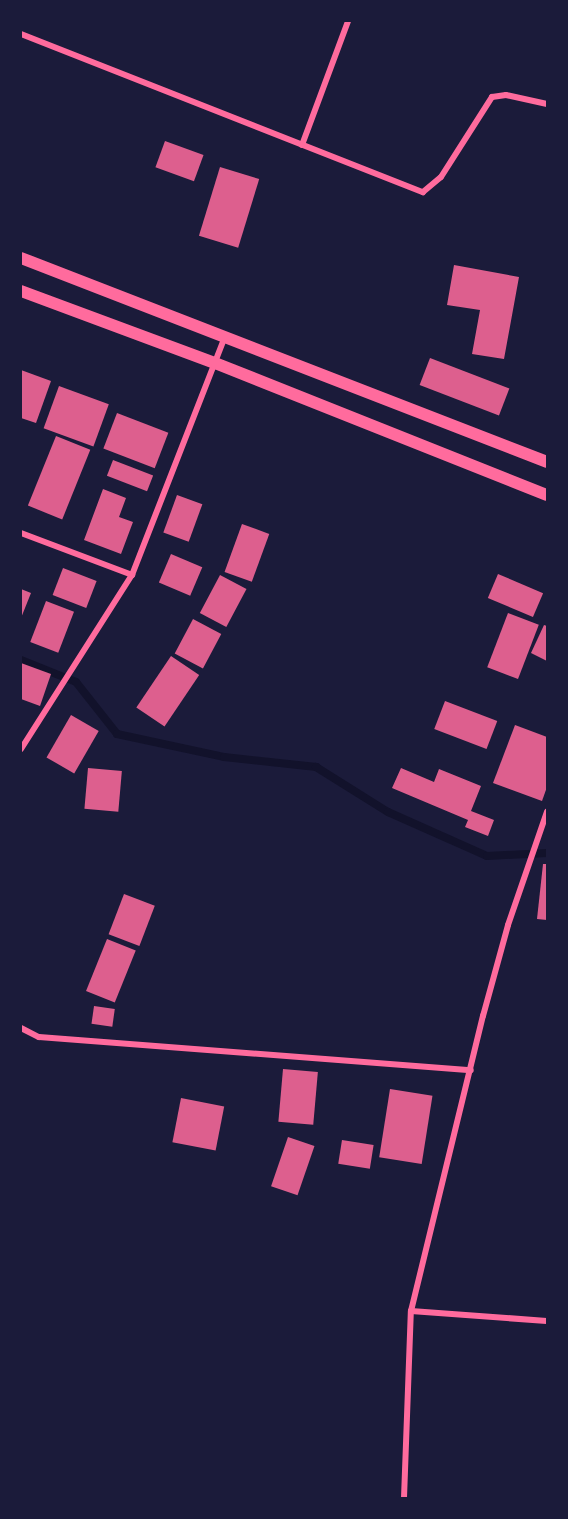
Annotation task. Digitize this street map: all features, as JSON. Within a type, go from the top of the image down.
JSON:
[{"type":"main road","points":[[21,258],[547,462]]},
{"type":"main road","points":[[21,291],[215,363],[547,495]]},
{"type":"street","points":[[302,145],[348,21]]},
{"type":"street","points":[[21,34],[423,192],[441,177],[492,97],[506,95],[547,104]]},
{"type":"street","points":[[21,750],[132,574],[225,336]]},
{"type":"street","points":[[21,533],[132,574]]},
{"type":"street","points":[[404,1498],[411,1311],[508,925],[547,812]]},
{"type":"street","points":[[21,1028],[39,1037],[471,1070]]},
{"type":"street","points":[[411,1311],[547,1321]]},
{"type":"building","points":[[165,141],[204,155],[194,181],[155,167]]},
{"type":"building","points":[[220,167],[259,179],[238,248],[199,236]]},
{"type":"building","points":[[454,265],[519,277],[504,359],[472,354],[480,310],[447,305]]},
{"type":"building","points":[[430,358],[509,388],[499,416],[420,385]]},
{"type":"building","points":[[21,370],[51,381],[36,423],[21,418]]},
{"type":"building","points":[[59,386],[109,404],[93,446],[44,428]]},
{"type":"building","points":[[117,413],[168,433],[155,468],[103,448]]},
{"type":"building","points":[[56,436],[90,450],[62,519],[28,506]]},
{"type":"building","points":[[113,460],[153,475],[147,491],[107,476]]},
{"type":"building","points":[[103,489],[126,498],[119,517],[133,522],[121,554],[84,540]]},
{"type":"building","points":[[177,495],[202,504],[189,542],[163,533]]},
{"type":"building","points":[[242,524],[269,534],[252,582],[225,572]]},
{"type":"building","points":[[171,554],[202,567],[190,596],[159,583]]},
{"type":"building","points":[[63,568],[97,581],[86,608],[53,595]]},
{"type":"building","points":[[498,574],[543,593],[533,617],[488,598]]},
{"type":"building","points":[[220,575],[246,589],[226,627],[200,613]]},
{"type":"building","points":[[21,589],[31,593],[21,618]]},
{"type":"building","points":[[46,601],[74,612],[58,653],[30,642]]},
{"type":"building","points":[[508,613],[539,625],[518,679],[487,667]]},
{"type":"building","points":[[193,619],[221,634],[203,668],[175,653]]},
{"type":"building","points":[[544,625],[547,626],[547,661],[531,653]]},
{"type":"building","points":[[171,656],[199,675],[165,726],[136,707]]},
{"type":"building","points":[[21,663],[51,674],[40,706],[21,699]]},
{"type":"building","points":[[445,701],[497,721],[487,749],[434,729]]},
{"type":"building","points":[[71,715],[99,731],[74,773],[46,757]]},
{"type":"building","points":[[515,725],[547,737],[547,787],[542,801],[493,783]]},
{"type":"building","points":[[88,768],[122,771],[118,812],[84,809]]},
{"type":"building","points":[[401,768],[434,782],[439,769],[481,786],[471,811],[494,820],[488,836],[465,827],[468,820],[392,788]]},
{"type":"building","points":[[543,864],[547,864],[547,920],[537,919]]},
{"type":"building","points":[[124,894],[155,906],[139,946],[109,934]]},
{"type":"building","points":[[107,939],[136,951],[115,1003],[86,991]]},
{"type":"building","points":[[94,1006],[115,1009],[112,1027],[91,1024]]},
{"type":"building","points":[[283,1069],[318,1072],[313,1125],[278,1122]]},
{"type":"building","points":[[390,1089],[432,1096],[422,1164],[379,1157]]},
{"type":"building","points":[[181,1098],[224,1106],[216,1151],[172,1142]]},
{"type":"building","points":[[288,1137],[314,1146],[298,1195],[271,1186]]},
{"type":"building","points":[[342,1140],[374,1145],[370,1169],[338,1164]]},
{"type":"waterway","points":[[21,660],[76,682],[117,734],[224,757],[316,767],[388,812],[487,856],[547,853]]}]
